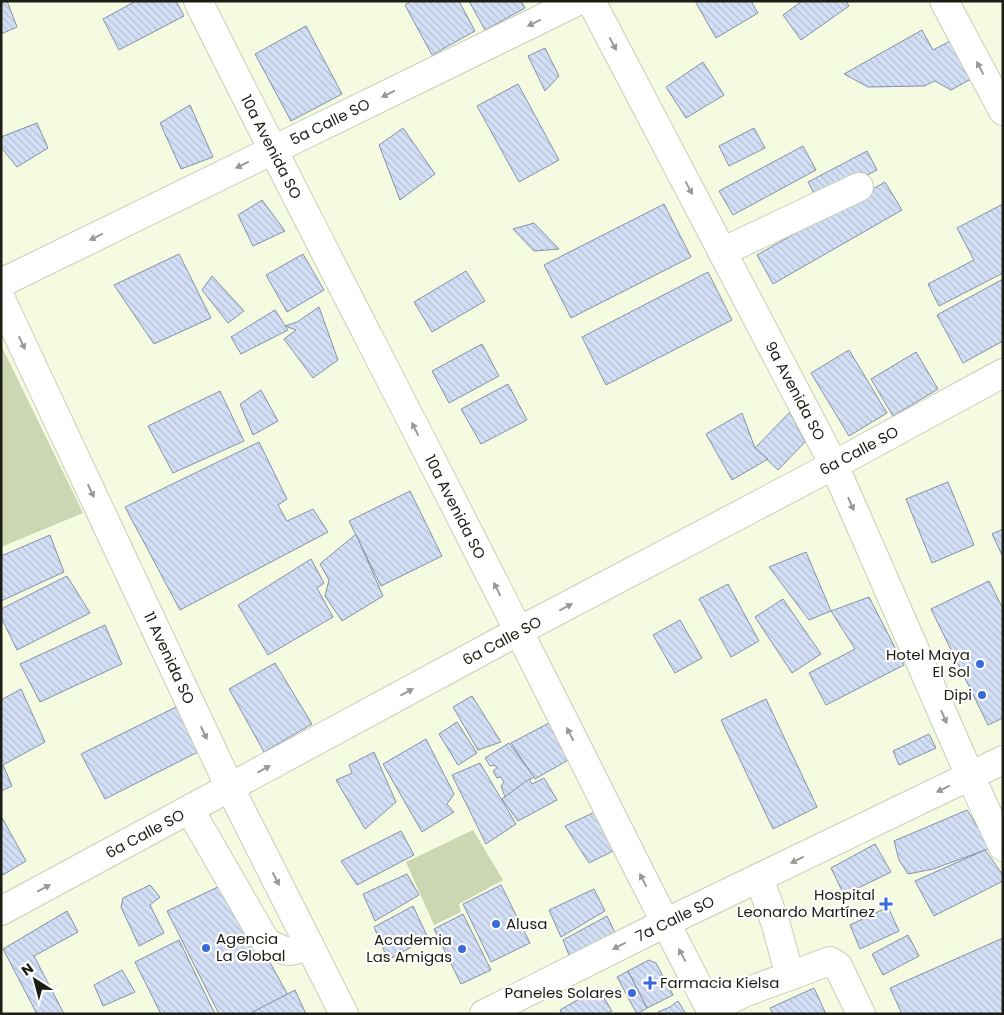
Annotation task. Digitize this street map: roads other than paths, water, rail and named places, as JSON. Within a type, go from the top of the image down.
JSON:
[{"type":"street","name":"10a Avenida SO","points":[[198,1],[272,150],[519,631],[665,923],[712,1011]]},
{"type":"street","name":"5a Calle SO","points":[[1,283],[578,1]]},
{"type":"street","name":"9a Avenida SO","points":[[590,1],[834,465],[1003,847]]},
{"type":"street","points":[[944,1],[1003,111]]},
{"type":"street","points":[[722,252],[859,187]]},
{"type":"street","name":"11 Avenida SO","points":[[1,299],[230,788],[344,1014]]},
{"type":"street","name":"6a Calle SO","points":[[1,911],[519,631],[834,465],[1003,373]]},
{"type":"street","name":"7a Calle SO","points":[[484,1014],[665,923],[1003,760]]},
{"type":"street","points":[[190,810],[266,942],[281,950],[291,951],[309,944]]},
{"type":"street","points":[[759,878],[776,925],[790,976]]},
{"type":"street","points":[[712,1011],[746,992],[830,961],[838,966],[861,1014]]},
{"type":"place","name":"Hotel Maya El Sol","points":[[980,664]]},
{"type":"place","name":"Dipi","points":[[982,695]]},
{"type":"place","name":"Hospital Leonardo Martínez","points":[[886,904]]},
{"type":"place","name":"Alusa","points":[[496,924]]},
{"type":"place","name":"Agencia La Global","points":[[206,948]]},
{"type":"place","name":"Academia Las Amigas","points":[[462,949]]},
{"type":"place","name":"Farmacia Kielsa","points":[[650,983]]},
{"type":"place","name":"Paneles Solares","points":[[632,993]]}]
